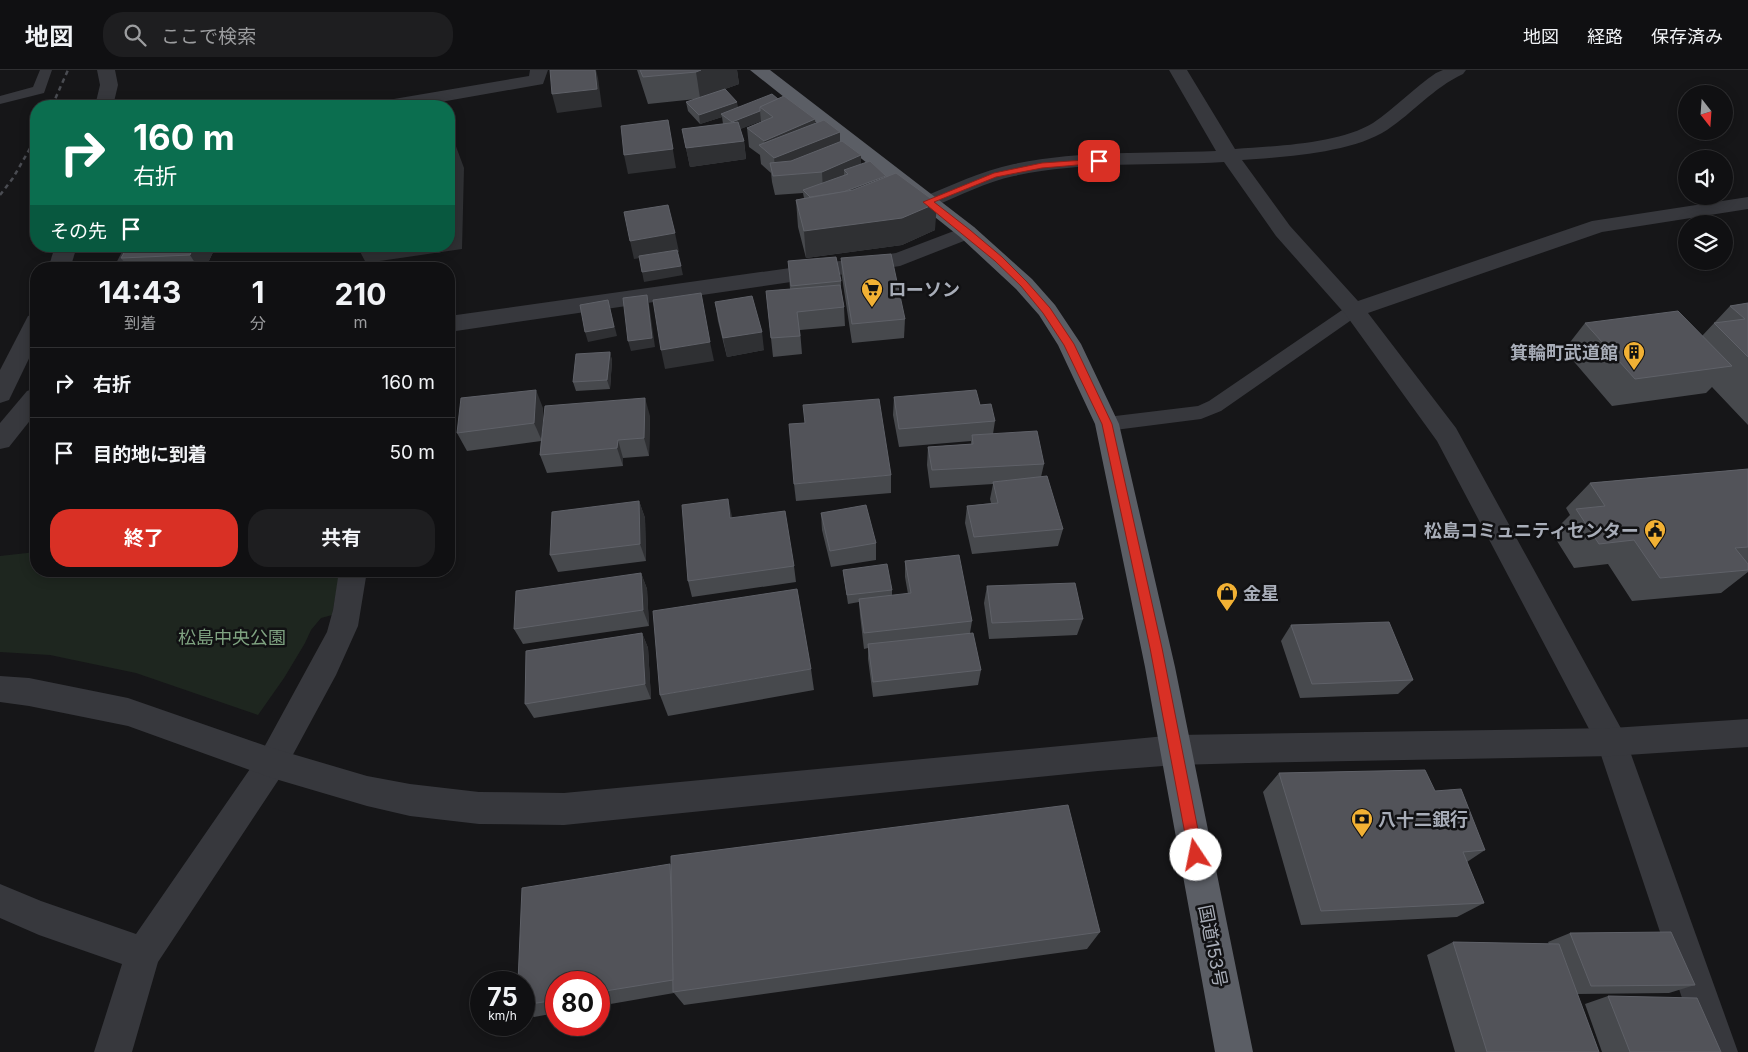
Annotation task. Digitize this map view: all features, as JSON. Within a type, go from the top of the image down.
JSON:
[{"type":"highway","name":"国道153号","points":[[758,70],[967,232],[1018,278],[1047,310],[1069,344],[1107,424],[1136,550],[1234,1052]]},
{"type":"street","points":[[105,100],[109,85],[106,70]]},
{"type":"street","points":[[422,100],[537,80],[539,70]]},
{"type":"street","points":[[1178,70],[1230,157],[1283,231],[1354,310],[1447,435],[1612,742],[1719,1052]]},
{"type":"street","points":[[928,202],[994,175],[1042,166],[1080,162],[1230,157],[1352,139],[1378,129],[1406,107],[1427,86],[1446,74],[1457,70]]},
{"type":"street","points":[[1354,310],[1599,226],[1748,203]]},
{"type":"street","points":[[455,323],[900,259],[967,232]]},
{"type":"street","points":[[0,394],[30,333]]},
{"type":"street","points":[[0,440],[30,404]]},
{"type":"street","points":[[113,1052],[144,954],[272,762],[288,729],[312,691],[342,630],[352,577]]},
{"type":"street","points":[[0,689],[29,692],[128,712],[272,762],[367,791],[410,800],[479,808],[564,809],[1098,756],[1176,750],[1612,742],[1748,733]]},
{"type":"street","points":[[0,901],[39,918],[144,954]]},
{"type":"lane","points":[[0,100],[18,97],[39,90],[46,70]]},
{"type":"lane","points":[[1107,424],[1201,412],[1215,406],[1354,310]]},
{"type":"green space","name":"松島中央公園","points":[[30,553],[30,577],[339,577],[332,615],[321,618],[311,630],[284,678],[258,715],[136,673],[50,655],[0,652],[0,556]]},
{"type":"building","points":[[550,70],[595,70],[597,89],[552,94]]},
{"type":"building","points":[[640,70],[701,70],[643,77]]},
{"type":"building","points":[[725,89],[737,102],[699,115],[686,102]]},
{"type":"building","points":[[772,94],[778,99],[760,107],[760,111],[732,122],[721,114]]},
{"type":"building","points":[[784,96],[815,119],[764,141],[747,128],[773,117],[760,107]]},
{"type":"building","points":[[668,120],[673,149],[624,155],[621,126]]},
{"type":"building","points":[[824,120],[840,132],[774,158],[759,145]]},
{"type":"building","points":[[738,122],[744,141],[686,148],[682,129]]},
{"type":"building","points":[[842,141],[861,155],[822,172],[773,176],[770,163],[791,161]]},
{"type":"building","points":[[870,161],[886,176],[843,192],[810,197],[803,190],[848,174],[844,170]]},
{"type":"building","points":[[896,173],[937,203],[902,218],[804,231],[796,200],[853,190]]},
{"type":"building","points":[[668,205],[675,233],[630,241],[624,212]]},
{"type":"building","points":[[677,250],[681,266],[642,272],[639,256]]},
{"type":"building","points":[[124,252],[191,252],[190,255],[121,258]]},
{"type":"building","name":"ローソン","points":[[891,254],[905,319],[852,324],[841,258]]},
{"type":"building","points":[[836,257],[841,281],[791,286],[788,261]]},
{"type":"building","points":[[840,285],[844,307],[797,312],[800,336],[771,338],[766,291]]},
{"type":"building","points":[[701,293],[710,342],[661,350],[653,300]]},
{"type":"building","points":[[647,295],[652,338],[628,341],[623,298]]},
{"type":"building","points":[[752,296],[762,332],[723,338],[715,302]]},
{"type":"building","points":[[608,300],[614,327],[585,332],[580,305]]},
{"type":"building","points":[[1748,303],[1748,357],[1714,323],[1745,319],[1730,306]]},
{"type":"building","points":[[1678,311],[1732,366],[1635,379],[1585,323]]},
{"type":"building","points":[[610,352],[607,380],[573,382],[576,354]]},
{"type":"building","points":[[536,390],[534,423],[457,433],[461,398]]},
{"type":"building","points":[[976,390],[980,405],[991,404],[995,421],[899,429],[894,397]]},
{"type":"building","points":[[645,398],[644,438],[618,440],[617,448],[540,455],[545,406]]},
{"type":"building","points":[[879,399],[891,475],[794,484],[789,424],[805,423],[803,405]]},
{"type":"building","points":[[1037,431],[1044,464],[932,470],[928,447],[973,444],[972,435]]},
{"type":"building","name":"松島コミュニティセンター","points":[[1748,469],[1748,547],[1735,548],[1748,564],[1748,570],[1660,578],[1634,540],[1599,544],[1576,509],[1605,506],[1590,483]]},
{"type":"building","points":[[1047,476],[1063,529],[974,537],[967,506],[998,503],[993,482]]},
{"type":"building","points":[[728,499],[730,518],[785,511],[794,566],[688,581],[682,505]]},
{"type":"building","points":[[639,501],[640,544],[550,555],[552,512]]},
{"type":"building","points":[[866,505],[876,543],[830,551],[821,513]]},
{"type":"building","points":[[959,555],[972,621],[864,633],[859,599],[911,593],[905,561]]},
{"type":"building","points":[[887,564],[892,590],[847,595],[843,570]]},
{"type":"building","points":[[641,573],[643,610],[514,629],[516,591]]},
{"type":"building","points":[[1075,583],[1083,619],[992,623],[987,586]]},
{"type":"building","points":[[797,589],[811,669],[660,695],[653,611]]},
{"type":"building","points":[[1389,622],[1413,680],[1312,684],[1291,625]]},
{"type":"building","points":[[642,633],[645,684],[525,704],[526,651]]},
{"type":"building","points":[[973,633],[981,670],[873,682],[868,644]]},
{"type":"building","name":"八十二銀行","points":[[1425,770],[1435,791],[1461,789],[1485,850],[1463,852],[1484,903],[1321,911],[1279,773]]},
{"type":"building","points":[[1068,805],[1100,932],[673,992],[671,856]]},
{"type":"building","points":[[670,864],[673,980],[610,990],[610,971],[545,971],[545,1002],[535,1003],[535,971],[518,971],[522,888]]},
{"type":"building","points":[[1671,932],[1695,985],[1591,986],[1570,933]]},
{"type":"building","points":[[1453,942],[1559,944],[1599,1052],[1487,1052]]},
{"type":"building","points":[[1608,996],[1697,998],[1721,1052],[1630,1052]]},
{"type":"railway","points":[[55,100],[68,70]]},
{"type":"railway","points":[[0,195],[13,178],[30,148]]},
{"type":"place","name":"ローソン","points":[[872,308]]},
{"type":"place","name":"箕輪町武道館","points":[[1634,371]]},
{"type":"place","name":"松島コミュニティセンター","points":[[1655,549]]},
{"type":"place","name":"金星","points":[[1227,612]]},
{"type":"place","name":"八十二銀行","points":[[1362,838]]},
{"type":"route","points":[[1099,161],[1042,166],[994,175],[928,202],[998,259],[1047,310],[1069,344],[1107,424],[1136,550],[1196,855]]}]
